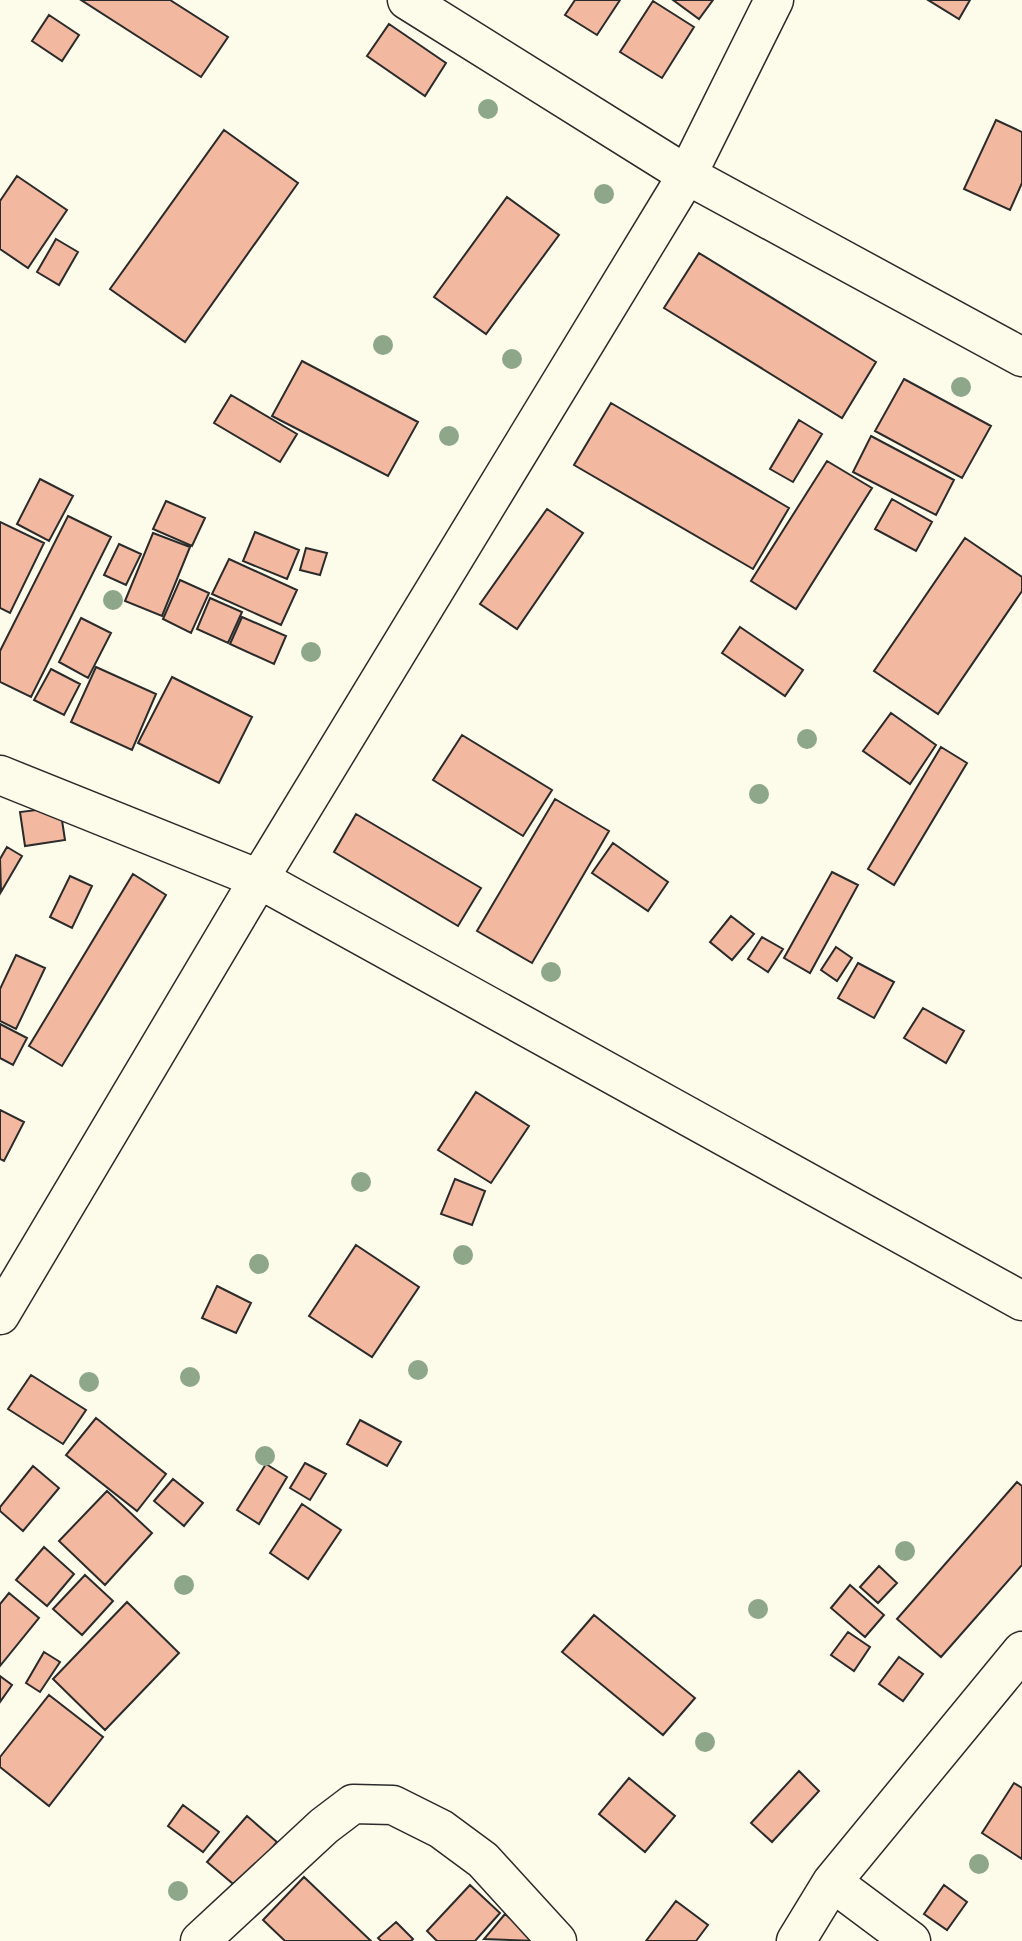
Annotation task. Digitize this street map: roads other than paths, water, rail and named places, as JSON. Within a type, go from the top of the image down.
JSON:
[{"type":"street","points":[[407,0],[687,175],[1022,357]]},
{"type":"street","points":[[0,1315],[259,879],[687,175],[774,0]]},
{"type":"street","points":[[0,775],[259,879],[1022,1300]]},
{"type":"street","points":[[796,1941],[832,1882],[1022,1651]]},
{"type":"street","points":[[200,1941],[324,1826],[353,1804],[393,1805],[441,1829],[483,1860],[558,1941]]},
{"type":"street","points":[[832,1882],[911,1941]]}]
